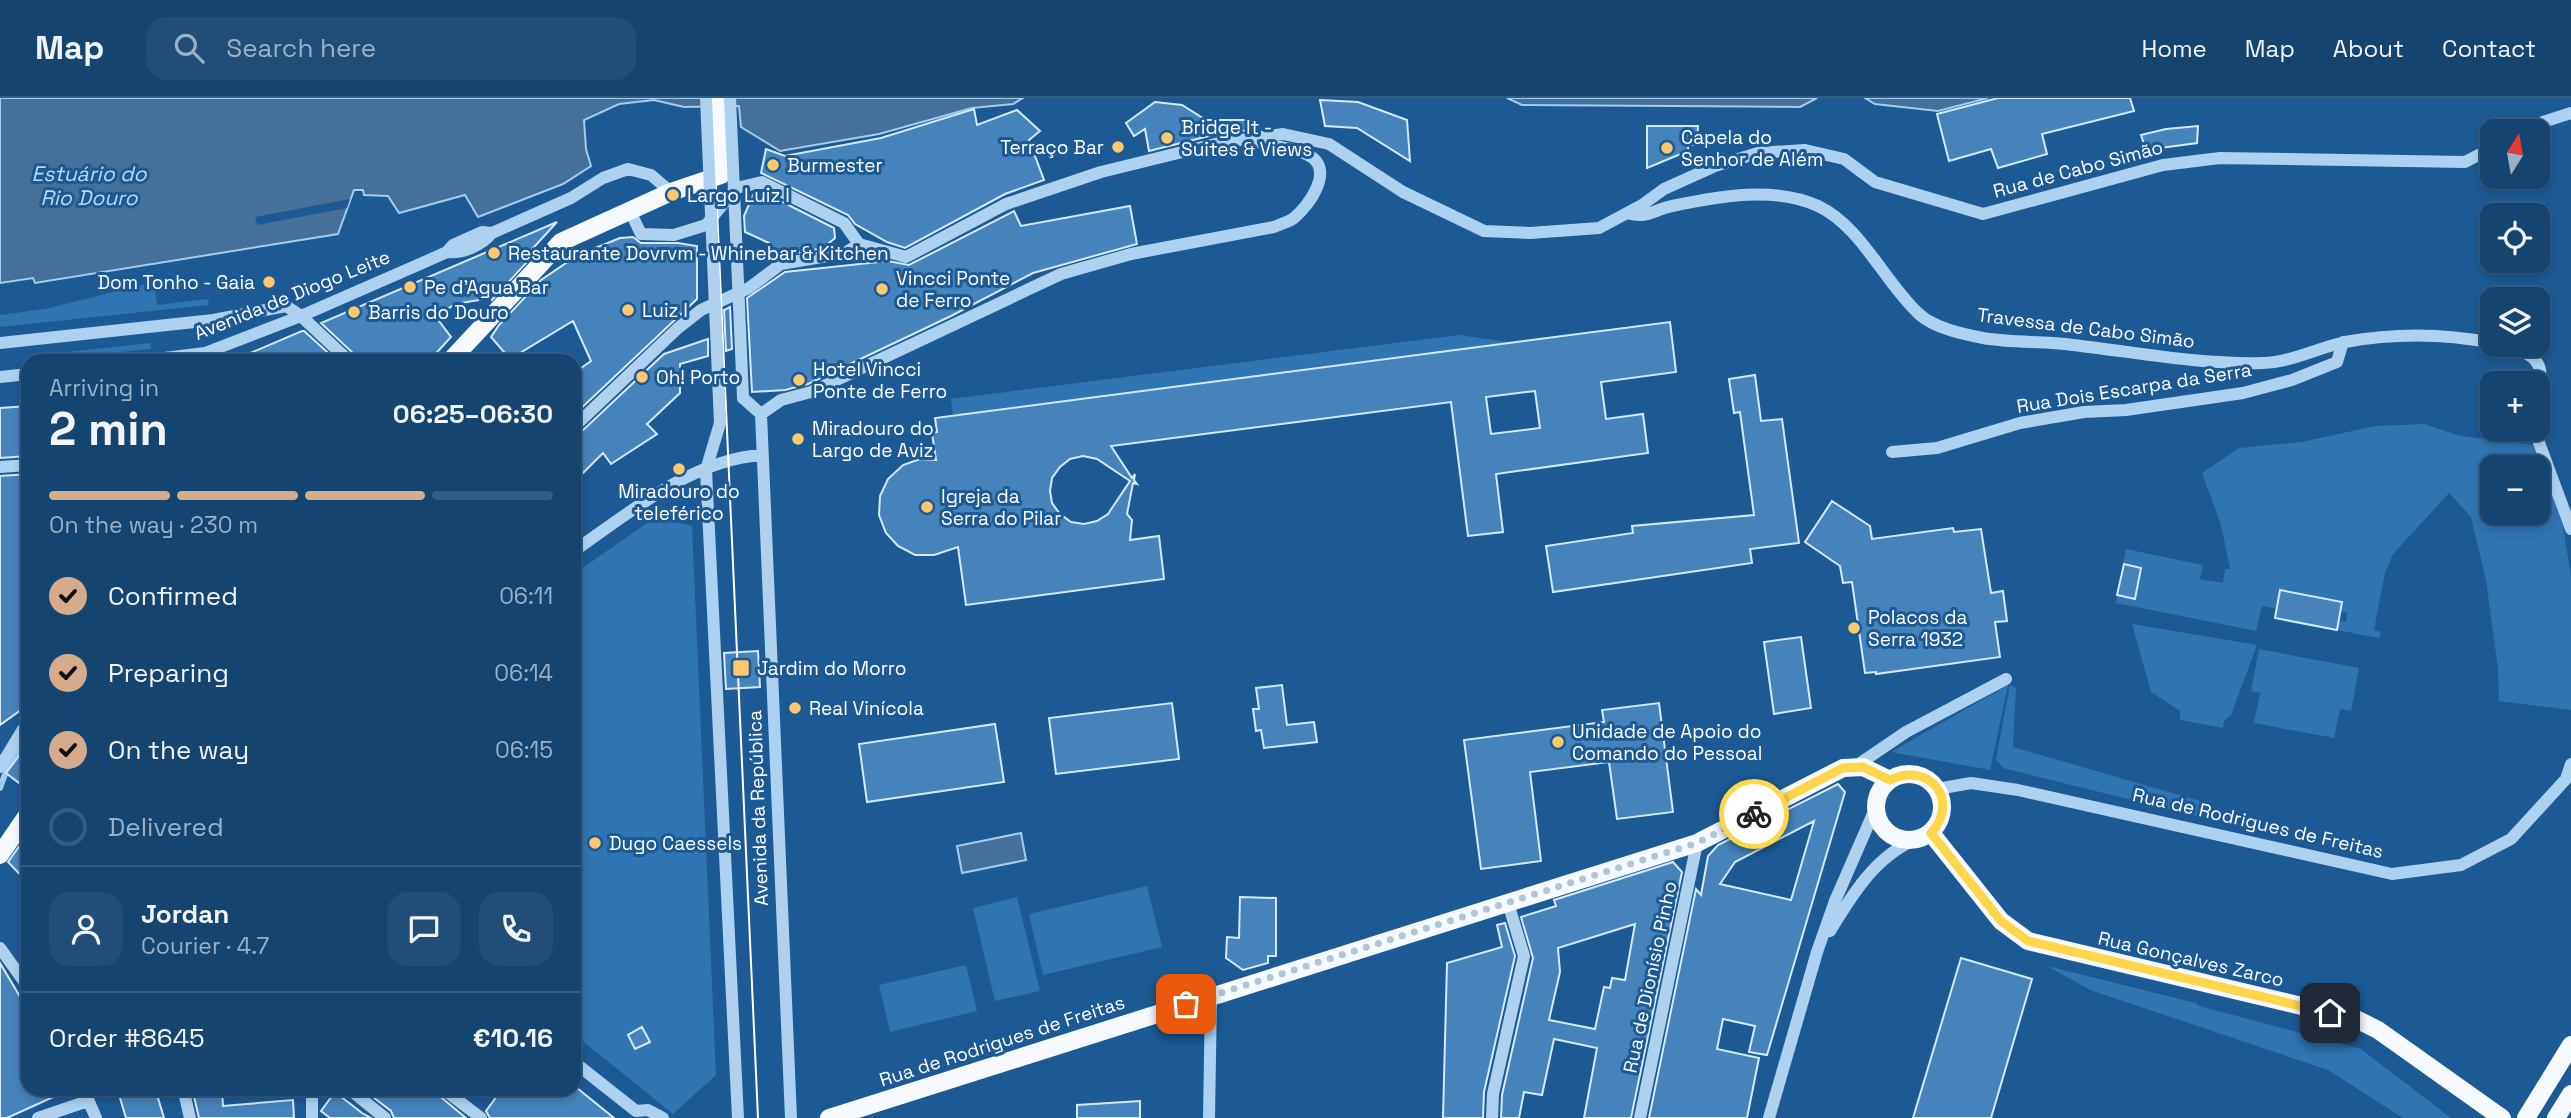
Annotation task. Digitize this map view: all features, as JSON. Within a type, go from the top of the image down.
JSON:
[{"type":"main road","points":[[457,354],[561,242],[671,191],[721,175],[718,98]]},
{"type":"main road","points":[[1856,766],[1875,771],[1890,780]]},
{"type":"main road","name":"Rua de Rodrigues de Freitas","points":[[829,1118],[1697,843],[1843,768],[1856,766]]},
{"type":"main road","points":[[1910,773],[1930,781],[1937,789],[1943,807],[1937,826],[1931,833],[1913,840],[1892,836],[1883,828],[1875,807],[1882,787],[1890,780],[1910,773]]},
{"type":"main road","points":[[0,855],[21,824]]},
{"type":"main road","name":"Rua Gonçalves Zarco","points":[[1931,833],[2001,921],[2028,941],[2356,1019],[2378,1030],[2502,1118]]},
{"type":"main road","points":[[2526,1118],[2571,1045]]},
{"type":"main road","points":[[2556,1118],[2571,1094]]},
{"type":"street","name":"Avenida da República","points":[[706,98],[720,423],[706,470],[738,1118]]},
{"type":"street","points":[[730,98],[743,398],[761,414],[781,400],[811,392],[1061,274],[1131,254],[1274,227],[1293,219],[1314,196],[1320,178],[1317,163],[1309,155],[1251,140]]},
{"type":"street","points":[[2550,120],[2571,113]]},
{"type":"street","name":"Rua de Cabo Simão","points":[[859,244],[906,257],[1017,200],[1101,172],[1219,143],[1283,134],[1329,144],[1403,191],[1484,231],[1530,233],[1599,228],[1664,189],[1715,166],[1758,153],[1805,150],[1844,159],[1875,182],[1983,214],[2163,165],[2220,158],[2465,162],[2480,154]]},
{"type":"street","name":"Avenida de Diogo Leite","points":[[205,354],[301,316],[447,252],[457,253],[485,241],[492,233],[571,198],[603,178],[628,169],[651,175],[671,191]]},
{"type":"street","points":[[581,420],[678,328],[701,310],[750,288],[781,264],[845,253],[859,244],[844,223],[762,182],[736,188],[706,225],[689,233],[641,234],[629,211]]},
{"type":"street","name":"Travessa de Cabo Simão","points":[[1627,213],[1642,217],[1670,206],[1769,193],[1790,196],[1821,207],[1848,229],[1920,315],[1945,328],[1984,338],[2070,344],[2198,361],[2262,363],[2286,361],[2343,342]]},
{"type":"street","points":[[0,343],[213,320],[286,306],[301,316],[342,354]]},
{"type":"street","points":[[2343,342],[2414,334],[2453,335],[2480,341]]},
{"type":"street","name":"Rua Dois Escarpa da Serra","points":[[1892,452],[1937,448],[2020,423],[2084,412],[2126,410],[2243,393],[2292,380],[2337,362],[2343,342]]},
{"type":"street","points":[[0,377],[21,374]]},
{"type":"street","name":"Avenida da República","points":[[761,414],[791,1118]]},
{"type":"street","points":[[2539,441],[2571,528]]},
{"type":"street","points":[[581,546],[663,489],[737,457],[762,455]]},
{"type":"street","points":[[0,467],[21,466]]},
{"type":"street","name":"Rua de Rodrigues de Freitas","points":[[1856,766],[1906,732],[2006,679]]},
{"type":"street","points":[[0,767],[21,732]]},
{"type":"street","name":"Rua de Rodrigues de Freitas","points":[[1937,789],[1971,783],[2018,790],[2392,874],[2461,864],[2511,839],[2566,779],[2571,764]]},
{"type":"street","points":[[1769,1118],[1817,952],[1835,901],[1875,807]]},
{"type":"street","points":[[1817,952],[1853,895],[1875,867],[1913,840]]},
{"type":"street","name":"Rua de Dionísio Pinho","points":[[1640,1118],[1697,843]]},
{"type":"street","points":[[1492,1118],[1493,1094],[1524,956],[1508,902]]},
{"type":"street","points":[[0,948],[21,977]]},
{"type":"street","points":[[1209,1118],[1211,996]]},
{"type":"street","points":[[581,1068],[636,1111],[663,1118]]},
{"type":"street","points":[[38,1118],[83,1096]]},
{"type":"street","points":[[85,1096],[96,1118]]},
{"type":"street","points":[[186,1096],[190,1118]]},
{"type":"street","points":[[312,1096],[312,1118]]},
{"type":"street","points":[[358,1096],[385,1118]]},
{"type":"street","points":[[452,1096],[481,1118]]},
{"type":"shaded area","points":[[154,282],[157,305],[208,299],[209,305],[0,327],[0,315],[45,309]]},
{"type":"shaded area","points":[[1459,335],[1515,343],[953,416],[951,399]]},
{"type":"shaded area","points":[[150,343],[151,349],[101,354],[49,354]]},
{"type":"shaded area","points":[[2424,424],[2461,436],[2480,438],[2480,441],[2535,445],[2538,455],[2480,455],[2480,525],[2550,525],[2550,489],[2563,527],[2571,575],[2571,710],[2499,701],[2498,669],[2486,580],[2471,517],[2449,493],[2393,554],[2385,573],[2374,630],[2381,632],[2379,638],[2337,630],[2339,621],[2346,622],[2347,613],[2341,611],[2342,602],[2281,590],[2277,609],[2262,606],[2256,631],[2116,603],[2126,549],[2203,565],[2200,579],[2223,583],[2225,569],[2230,569],[2221,525],[2202,473],[2239,448],[2302,442],[2375,426]]},
{"type":"shaded area","points":[[657,516],[692,526],[716,1075],[673,1114],[581,1040],[581,569]]},
{"type":"shaded area","points":[[2132,624],[2257,645],[2231,715],[2224,721],[2223,728],[2180,720],[2180,711],[2151,692]]},
{"type":"shaded area","points":[[2259,649],[2359,668],[2351,711],[2340,709],[2334,738],[2254,723],[2260,693],[2251,691]]},
{"type":"shaded area","points":[[2008,685],[1990,770],[1891,752]]},
{"type":"shaded area","points":[[2010,685],[2016,688],[2013,747],[2200,801],[2229,824],[2003,768],[1996,759]]},
{"type":"shaded area","points":[[1147,886],[1162,947],[1043,975],[1029,914]]},
{"type":"shaded area","points":[[1017,897],[1040,991],[995,1001],[973,908]]},
{"type":"shaded area","points":[[966,965],[977,1011],[890,1032],[879,985]]},
{"type":"shaded area","points":[[2047,966],[2196,1003],[2361,1049],[2451,1118],[2403,1118],[2328,1070],[2090,990]]},
{"type":"water","name":"Estuário do Rio Douro","points":[[0,98],[1023,98],[1013,104],[972,108],[879,134],[780,151],[741,127],[739,106],[684,107],[654,100],[619,104],[584,120],[586,149],[591,166],[563,184],[478,217],[465,195],[399,213],[388,196],[364,195],[363,190],[354,190],[338,234],[35,283],[33,278],[0,283]]},
{"type":"water","points":[[1507,98],[1817,98],[1800,107],[1522,105]]},
{"type":"water","points":[[1865,98],[1988,98],[1938,111],[1875,104]]},
{"type":"water","points":[[1021,833],[1026,860],[962,873],[957,846]]},
{"type":"pier","points":[[350,199],[347,208],[257,225],[255,217]]},
{"type":"building","points":[[1998,98],[2130,98],[2134,111],[2042,134],[2047,154],[1998,168],[1991,149],[1949,161],[1937,114]]},
{"type":"building","points":[[1320,100],[1358,102],[1407,120],[1410,161],[1357,128],[1325,126]]},
{"type":"building","points":[[1155,102],[1182,105],[1206,120],[1256,120],[1257,129],[1217,134],[1149,151],[1145,129],[1134,136],[1126,123]]},
{"type":"building","points":[[974,109],[977,125],[1017,110],[1040,131],[1029,140],[1044,180],[1005,194],[905,248],[887,242],[855,224],[848,215],[761,173],[766,149],[785,156],[881,138]]},
{"type":"building","name":"Capela do Senhor de Além","points":[[1647,126],[1698,126],[1697,145],[1688,145],[1688,151],[1647,168]]},
{"type":"building","points":[[2198,126],[2197,143],[2146,150],[2141,135],[2166,129]]},
{"type":"building","points":[[761,191],[834,228],[835,238],[823,248],[775,257],[769,243],[745,232],[744,216],[754,193]]},
{"type":"building","name":"Vincci Ponte de Ferro","points":[[1130,206],[1137,244],[1033,273],[951,316],[808,384],[785,390],[752,392],[747,298],[785,272],[888,261],[909,265],[1014,211],[1021,226]]},
{"type":"building","points":[[557,222],[524,258],[527,262],[492,300],[455,304],[436,317],[451,337],[435,354],[354,354],[321,323]]},
{"type":"building","name":"Luiz I","points":[[633,237],[641,243],[697,246],[697,299],[581,408],[581,368],[591,361],[573,321],[518,354],[506,354],[491,337],[541,280],[578,255],[620,238]]},
{"type":"building","points":[[730,307],[732,349],[726,351],[724,310]]},
{"type":"building","points":[[1670,322],[1676,372],[1601,382],[1606,419],[1643,414],[1648,453],[1496,474],[1503,532],[1468,536],[1451,402],[1111,446],[1132,478],[1135,474],[1134,480],[1137,484],[1133,483],[1127,514],[1132,520],[1130,540],[1159,536],[1164,579],[966,605],[958,547],[934,555],[915,555],[898,546],[886,533],[879,515],[880,496],[888,479],[903,465],[920,459],[936,460],[932,433],[937,432],[935,418]],"holes":[[[1535,391],[1540,428],[1491,434],[1486,397]],[[1083,456],[1097,459],[1130,481],[1108,514],[1097,521],[1084,524],[1071,522],[1060,514],[1052,503],[1050,491],[1052,478],[1060,467],[1070,459]]]},
{"type":"building","points":[[304,331],[329,354],[248,354]]},
{"type":"building","points":[[708,339],[708,356],[680,364],[680,393],[647,424],[657,434],[611,464],[603,453],[581,475],[581,432],[664,354]]},
{"type":"building","points":[[1755,375],[1761,421],[1782,419],[1799,543],[1750,549],[1752,563],[1553,592],[1546,546],[1633,533],[1632,526],[1754,515],[1740,412],[1734,413],[1729,379]]},
{"type":"building","points":[[21,406],[21,456],[0,458],[0,408]]},
{"type":"building","points":[[21,474],[21,710],[0,725],[0,476]]},
{"type":"building","points":[[1832,501],[1870,526],[1872,539],[1953,528],[1954,532],[1981,529],[1991,593],[2003,591],[2007,621],[1995,622],[2000,657],[1876,674],[1865,673],[1852,582],[1843,583],[1840,566],[1805,542]]},
{"type":"building","points":[[2124,564],[2141,568],[2135,599],[2117,595]]},
{"type":"building","points":[[2280,590],[2342,602],[2337,630],[2275,618]]},
{"type":"building","points":[[1801,637],[1811,708],[1774,714],[1764,642]]},
{"type":"building","points":[[758,651],[760,687],[726,689],[724,653]]},
{"type":"building","points":[[1282,685],[1287,725],[1314,722],[1317,742],[1264,748],[1261,730],[1256,731],[1253,709],[1259,709],[1256,688]]},
{"type":"building","points":[[1172,703],[1179,759],[1056,774],[1049,718]]},
{"type":"building","points":[[1659,703],[1673,812],[1617,819],[1609,762],[1530,772],[1541,861],[1481,869],[1464,740],[1604,722],[1602,710]]},
{"type":"building","points":[[995,724],[1004,782],[867,802],[859,744]]},
{"type":"building","points":[[21,753],[21,785],[6,773]]},
{"type":"building","points":[[1838,784],[1845,792],[1767,1055],[1749,1052],[1755,1026],[1723,1019],[1717,1049],[1759,1058],[1747,1118],[1649,1118],[1696,889],[1701,895],[1708,856],[1718,845]],"holes":[[[1814,821],[1791,900],[1720,884],[1735,862]]]},
{"type":"building","points":[[21,844],[21,876],[8,862]]},
{"type":"building","points":[[1673,862],[1682,872],[1631,1118],[1584,1118],[1597,1048],[1554,1039],[1542,1095],[1524,1092],[1519,1118],[1501,1118],[1502,1095],[1533,958],[1521,917],[1556,906],[1554,900]],"holes":[[[1635,924],[1625,980],[1612,978],[1610,988],[1604,987],[1595,1029],[1549,1020],[1560,972],[1558,948]]]},
{"type":"building","points":[[1240,897],[1276,898],[1276,956],[1268,956],[1268,963],[1243,970],[1226,958],[1227,937],[1239,938]]},
{"type":"building","points":[[1505,923],[1515,956],[1484,1092],[1483,1118],[1443,1118],[1447,963],[1502,947],[1497,925]]},
{"type":"building","points":[[1961,958],[2032,979],[1991,1118],[1913,1118]]},
{"type":"building","points":[[0,963],[21,998],[21,1096],[55,1096],[7,1118],[0,1118]]},
{"type":"building","points":[[642,1027],[650,1042],[635,1049],[628,1035]]},
{"type":"building","points":[[581,1091],[614,1118],[490,1118],[486,1111],[497,1096],[581,1096]]},
{"type":"building","points":[[119,1096],[157,1096],[164,1118],[126,1118]]},
{"type":"building","points":[[194,1096],[222,1096],[223,1106],[293,1100],[294,1118],[199,1118]]},
{"type":"building","points":[[332,1096],[340,1096],[371,1118],[330,1118],[321,1111]]},
{"type":"building","points":[[440,1096],[466,1118],[394,1118],[391,1111],[373,1097]]},
{"type":"building","points":[[1140,1101],[1140,1118],[1077,1118],[1077,1105]]},
{"type":"waterway","points":[[0,788],[8,766],[21,745]]},
{"type":"tram line","points":[[712,98],[758,1118]]},
{"type":"way so far","points":[[1186,1004],[1697,843],[1754,814]]},
{"type":"place","name":"Bridge It - Suites & Views","points":[[1167,138]]},
{"type":"place","name":"Terraço Bar","points":[[1118,147]]},
{"type":"place","name":"Capela do Senhor de Além","points":[[1667,148]]},
{"type":"place","name":"Burmester","points":[[773,165]]},
{"type":"place","name":"Largo Luiz I","points":[[673,195]]},
{"type":"place","name":"Restaurante Dovrvm - Whinebar & Kitchen","points":[[494,253]]},
{"type":"place","name":"Dom Tonho - Gaia","points":[[269,282]]},
{"type":"place","name":"Pe d'Agua Bar","points":[[410,287]]},
{"type":"place","name":"Vincci Ponte de Ferro","points":[[882,289]]},
{"type":"place","name":"Luiz I","points":[[628,310]]},
{"type":"place","name":"Barris do Douro","points":[[354,312]]},
{"type":"place","name":"Oh! Porto","points":[[642,377]]},
{"type":"place","name":"Hotel Vincci Ponte de Ferro","points":[[799,380]]},
{"type":"place","name":"Miradouro do Largo de Aviz","points":[[798,439]]},
{"type":"place","name":"Miradouro do teleférico","points":[[679,469]]},
{"type":"place","name":"Igreja da Serra do Pilar","points":[[927,507]]},
{"type":"place","name":"Polacos da Serra 1932","points":[[1854,628]]},
{"type":"place","name":"Jardim do Morro","points":[[741,668]]},
{"type":"place","name":"Real Vinícola","points":[[795,708]]},
{"type":"place","name":"Unidade de Apoio do Comando do Pessoal","points":[[1558,742]]},
{"type":"place","name":"Dugo Caessels","points":[[595,843]]},
{"type":"route","points":[[1754,814],[1843,768],[1863,767],[1890,780],[1910,773],[1921,775],[1930,781],[1942,797],[1941,817],[1931,833],[1948,858],[2001,921],[2028,941],[2330,1013]]}]
